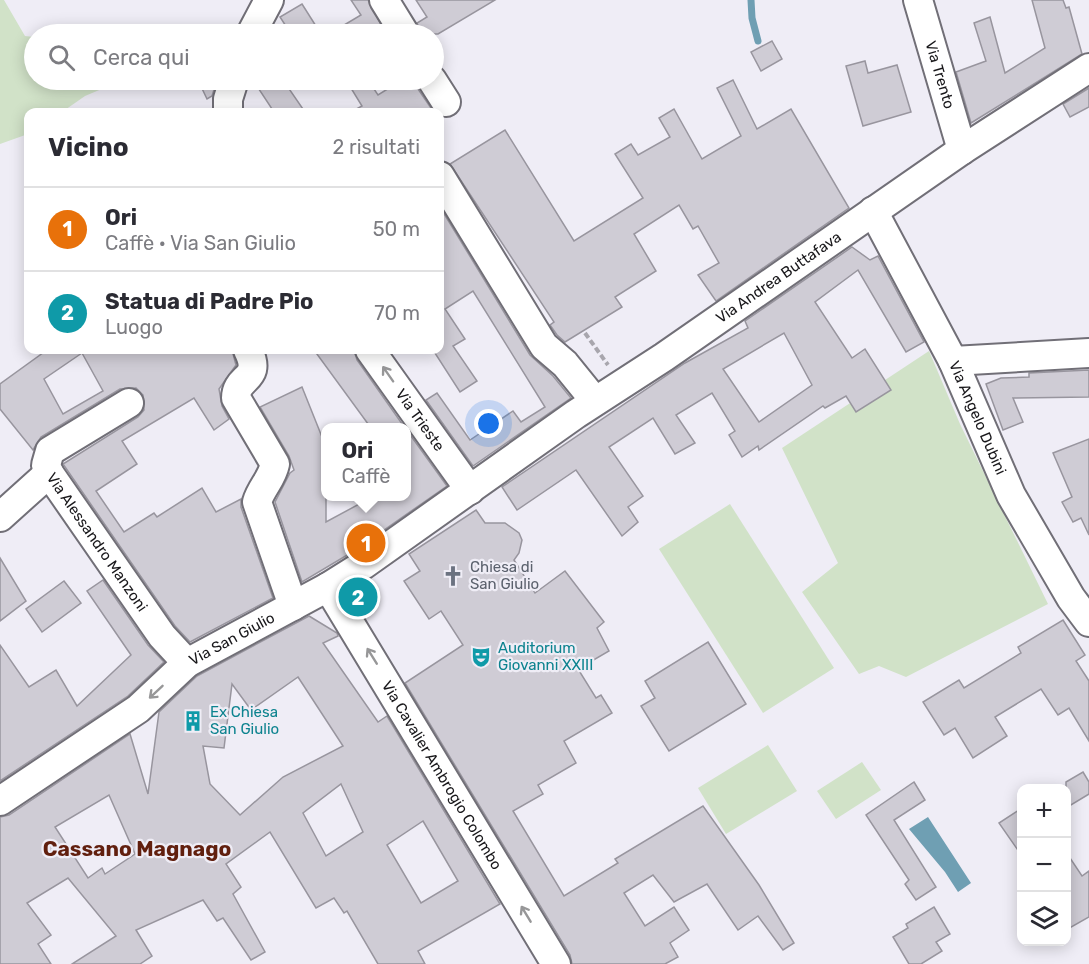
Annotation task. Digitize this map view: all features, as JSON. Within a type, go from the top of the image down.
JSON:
[{"type":"street","points":[[256,24],[269,0]]},
{"type":"street","points":[[384,0],[399,24]]},
{"type":"street","name":"Via Trento","points":[[918,0],[962,150]]},
{"type":"street","name":"Via Andrea Buttafava","points":[[470,490],[962,150],[1089,68]]},
{"type":"street","points":[[228,108],[231,90]]},
{"type":"street","points":[[444,183],[544,346],[565,364],[596,401]]},
{"type":"street","name":"Via Angelo Dubini","points":[[873,211],[953,361],[1011,495],[1071,598],[1089,622]]},
{"type":"street","points":[[953,361],[1089,353]]},
{"type":"street","points":[[250,354],[254,362],[253,371],[238,387],[236,398],[275,464],[273,474],[259,493],[256,502],[293,606]]},
{"type":"street","name":"Via Trieste","points":[[373,354],[470,490]]},
{"type":"street","points":[[49,473],[46,465],[50,451],[129,403]]},
{"type":"street","name":"Via Alessandro Manzoni","points":[[0,517],[49,473],[155,626],[187,663]]},
{"type":"street","name":"Via San Giulio","points":[[0,801],[138,709],[187,663],[328,587],[470,490]]},
{"type":"street","name":"Via Cavalier Ambrogio Colombo","points":[[328,587],[556,964]]},
{"type":"path","points":[[585,333],[623,385]]},
{"type":"green space","points":[[0,0],[4,0],[24,34],[24,90],[99,90],[85,96],[68,108],[24,108],[24,135],[0,144]]},
{"type":"green space","points":[[929,351],[960,424],[1048,604],[906,677],[879,666],[859,674],[802,592],[838,563],[782,448]]},
{"type":"green space","points":[[730,504],[834,668],[763,713],[659,549]]},
{"type":"green space","points":[[768,745],[797,791],[726,834],[698,788]]},
{"type":"green space","points":[[862,762],[881,790],[836,819],[817,791]]},
{"type":"water","points":[[928,817],[971,883],[958,892],[945,872],[909,829]]},
{"type":"building","points":[[351,0],[368,0],[381,24],[346,24],[361,15]]},
{"type":"building","points":[[416,0],[495,0],[444,30],[444,24],[417,24],[427,17]]},
{"type":"building","points":[[1032,0],[1063,0],[1066,8],[1069,7],[1082,54],[971,123],[956,72],[986,61],[974,23],[990,17],[1005,73],[1045,48]]},
{"type":"building","points":[[302,4],[315,24],[285,24],[280,17]]},
{"type":"building","points":[[772,41],[782,59],[761,71],[751,52]]},
{"type":"building","points":[[865,61],[868,73],[897,65],[911,112],[863,126],[846,66]]},
{"type":"building","points":[[733,80],[757,129],[791,109],[849,208],[716,301],[698,275],[719,263],[698,226],[693,229],[679,205],[634,234],[656,271],[615,297],[622,307],[565,342],[550,325],[554,322],[450,164],[505,130],[574,241],[643,198],[615,154],[631,144],[638,155],[670,137],[659,118],[674,109],[702,159],[741,136],[717,88]]},
{"type":"building","points":[[1089,88],[1089,107],[1070,117],[1063,104]]},
{"type":"building","points":[[203,90],[214,90],[212,96],[207,99]]},
{"type":"building","points":[[260,90],[290,90],[302,108],[271,108]]},
{"type":"building","points":[[352,90],[375,90],[378,95],[386,90],[419,90],[431,108],[358,108],[362,106]]},
{"type":"building","points":[[444,214],[530,355],[553,376],[571,398],[473,466],[426,400],[437,393],[470,440],[513,411],[521,422],[545,407],[473,291],[445,309],[465,339],[453,346],[477,381],[460,392],[436,354],[444,354]]},
{"type":"building","points":[[852,247],[870,260],[878,256],[924,342],[906,352],[858,270],[815,302],[852,358],[865,349],[891,390],[856,412],[846,396],[825,408],[823,406],[759,450],[758,446],[742,457],[729,435],[735,431],[712,393],[676,415],[695,443],[675,454],[653,418],[609,447],[643,496],[628,507],[638,522],[622,536],[576,470],[517,510],[502,487],[685,363],[748,328],[745,321]],"holes":[[[784,333],[812,385],[759,422],[723,369]]]},
{"type":"building","points":[[41,354],[81,354],[44,379],[63,414],[103,391],[83,354],[233,354],[236,365],[219,389],[222,406],[229,419],[214,430],[194,398],[122,441],[137,464],[96,491],[124,532],[154,513],[157,517],[202,488],[216,512],[241,499],[241,507],[273,598],[190,642],[175,626],[63,464],[138,417],[144,410],[143,395],[136,388],[120,389],[41,437],[33,450],[0,409],[0,384]]},
{"type":"building","points":[[317,354],[355,354],[357,360],[401,423],[367,423]]},
{"type":"building","points":[[1089,370],[1089,397],[1013,398],[1023,422],[1003,430],[986,384],[1001,378],[1029,377],[1029,373]]},
{"type":"building","points":[[302,387],[321,434],[321,501],[326,501],[326,522],[365,501],[411,501],[411,436],[447,486],[354,551],[302,582],[275,502],[290,473],[294,470],[289,456],[260,407]]},
{"type":"building","points":[[1089,439],[1089,535],[1081,518],[1073,522],[1062,502],[1072,497],[1053,453]]},
{"type":"building","points":[[476,510],[485,523],[505,523],[519,533],[522,540],[519,553],[514,560],[535,593],[565,571],[604,622],[597,628],[609,651],[578,669],[596,698],[601,695],[612,713],[564,741],[576,763],[538,785],[543,794],[513,811],[564,896],[618,863],[615,859],[703,806],[759,885],[794,943],[783,950],[758,916],[738,930],[707,884],[674,902],[653,875],[624,893],[645,926],[674,907],[689,930],[670,943],[678,957],[665,964],[572,964],[570,955],[405,683],[463,645],[441,611],[429,619],[404,581],[420,571],[409,554]]},
{"type":"building","points":[[0,558],[26,601],[0,621]]},
{"type":"building","points":[[103,580],[148,645],[164,662],[128,696],[0,781],[0,645],[29,687],[56,670],[77,706],[131,655],[87,591]]},
{"type":"building","points":[[64,581],[81,603],[42,632],[26,609]]},
{"type":"building","points":[[309,616],[337,633],[338,636],[323,643],[378,722],[387,716],[500,904],[418,951],[425,964],[378,964],[347,911],[344,913],[334,898],[316,908],[270,832],[226,864],[241,887],[233,894],[265,952],[251,960],[223,918],[217,921],[203,900],[136,930],[152,956],[140,964],[72,964],[116,936],[68,878],[27,903],[51,935],[38,944],[51,964],[0,964],[0,817],[9,815],[130,734],[148,794],[159,712],[197,676]],"holes":[[[298,677],[343,746],[283,777],[240,815],[210,784],[203,746],[224,748],[232,684],[251,710]],[[341,784],[363,832],[326,856],[303,813]],[[109,795],[135,854],[105,874],[102,868],[88,878],[55,827]],[[423,821],[458,881],[421,903],[387,845]]]},
{"type":"building","points":[[1063,620],[1085,655],[1076,661],[1089,681],[1089,741],[1069,708],[1058,715],[1041,689],[995,717],[1007,736],[973,758],[955,728],[944,735],[923,702],[959,680],[964,688],[1021,653],[1018,647]]},
{"type":"building","points":[[708,642],[746,704],[669,751],[641,706],[655,698],[645,681]]},
{"type":"building","points":[[1083,772],[1089,782],[1089,794],[1071,805],[1071,784],[1066,784]]},
{"type":"building","points":[[914,782],[925,800],[894,820],[936,887],[916,900],[905,884],[909,880],[866,815]]},
{"type":"building","points":[[1017,811],[1017,849],[999,823]]},
{"type":"building","points":[[1071,860],[1082,876],[1089,871],[1089,917],[1071,927]]},
{"type":"building","points":[[934,907],[950,934],[936,942],[942,951],[921,964],[909,964],[893,937],[908,928],[906,924]]},
{"type":"waterway","points":[[751,0],[752,18],[758,41]]},
{"type":"place","name":"Ori","points":[[366,543]]},
{"type":"place","name":"Chiesa di San Giulio","points":[[453,576]]},
{"type":"place","name":"Statua di Padre Pio","points":[[358,597]]},
{"type":"place","name":"Auditorium Giovanni XXIII","points":[[481,657]]},
{"type":"place","name":"Ex Chiesa San Giulio","points":[[193,721]]},
{"type":"district","name":"Cassano Magnago","points":[[137,849]]}]
